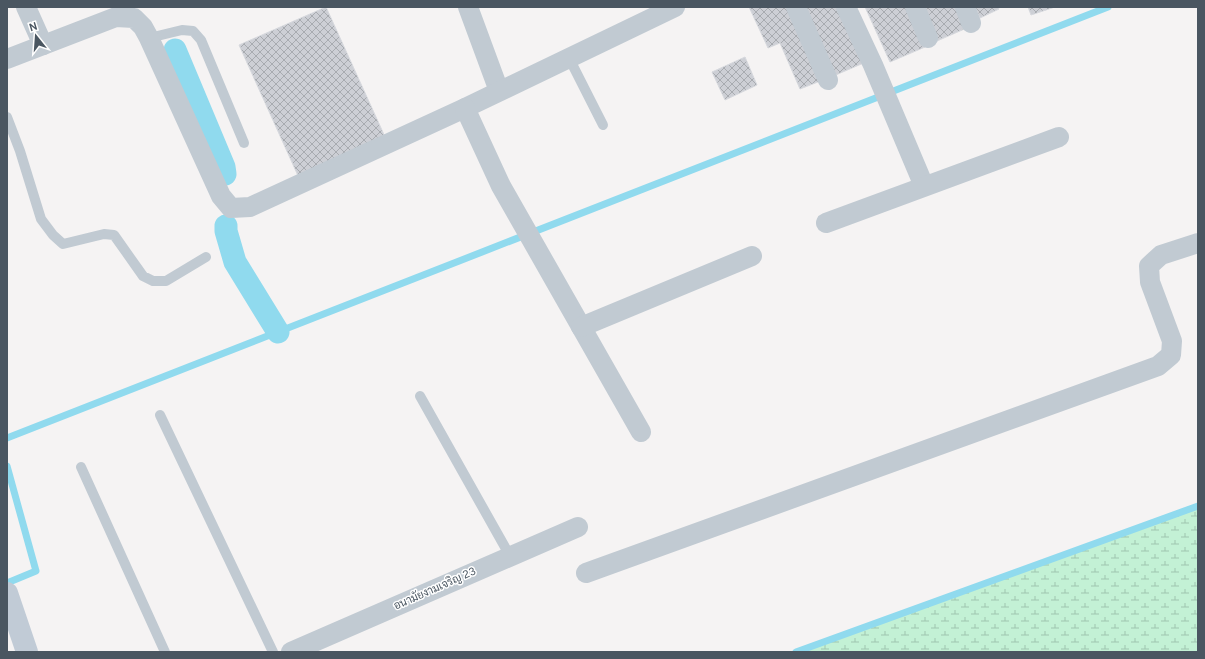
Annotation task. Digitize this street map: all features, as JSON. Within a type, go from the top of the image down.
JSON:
[{"type":"street","points":[[26,7],[43,45]]},
{"type":"street","points":[[468,7],[499,92]]},
{"type":"street","points":[[7,59],[116,17],[139,12],[143,27],[222,196],[231,208],[250,207],[465,108],[675,7]]},
{"type":"street","points":[[796,7],[828,80]]},
{"type":"street","points":[[846,7],[873,65],[924,186]]},
{"type":"street","points":[[915,7],[928,38]]},
{"type":"street","points":[[465,108],[502,186],[641,432]]},
{"type":"street","points":[[826,223],[1059,137]]},
{"type":"street","points":[[586,573],[1158,366],[1171,356],[1172,341],[1150,282],[1149,266],[1161,255],[1198,243]]},
{"type":"street","points":[[581,327],[752,256]]},
{"type":"street","name":"อนามัยงามเจริญ 23","points":[[291,652],[578,527]]},
{"type":"street","points":[[7,595],[11,619],[27,652]]},
{"type":"lane","points":[[149,38],[182,30],[193,32],[201,40],[244,143]]},
{"type":"lane","points":[[569,58],[602,125]]},
{"type":"lane","points":[[7,117],[20,151],[41,219],[53,235],[63,244],[104,234],[114,235],[143,276],[153,281],[166,281],[206,257]]},
{"type":"lane","points":[[420,396],[510,556]]},
{"type":"lane","points":[[160,415],[273,652]]},
{"type":"lane","points":[[81,467],[165,652]]},
{"type":"green space","points":[[1198,506],[1198,652],[796,652]]},
{"type":"building","points":[[326,7],[386,139],[299,178],[239,45]]},
{"type":"building","points":[[749,7],[791,7],[823,80],[800,89],[780,43],[768,48]]},
{"type":"building","points":[[799,7],[841,7],[866,62],[831,77]]},
{"type":"building","points":[[865,7],[907,7],[925,47],[890,62]]},
{"type":"building","points":[[921,7],[960,7],[969,27],[937,41]]},
{"type":"building","points":[[975,7],[998,7],[999,9],[980,18]]},
{"type":"building","points":[[1028,7],[1055,7],[1031,15]]},
{"type":"building","points":[[745,57],[757,85],[725,100],[712,72]]},
{"type":"waterway","points":[[7,438],[1108,7]]},
{"type":"waterway","points":[[175,50],[224,167],[225,174]]},
{"type":"waterway","points":[[226,226],[226,231],[235,262],[278,332]]},
{"type":"waterway","points":[[7,466],[36,571],[7,583]]},
{"type":"waterway","points":[[796,652],[1198,506]]}]
